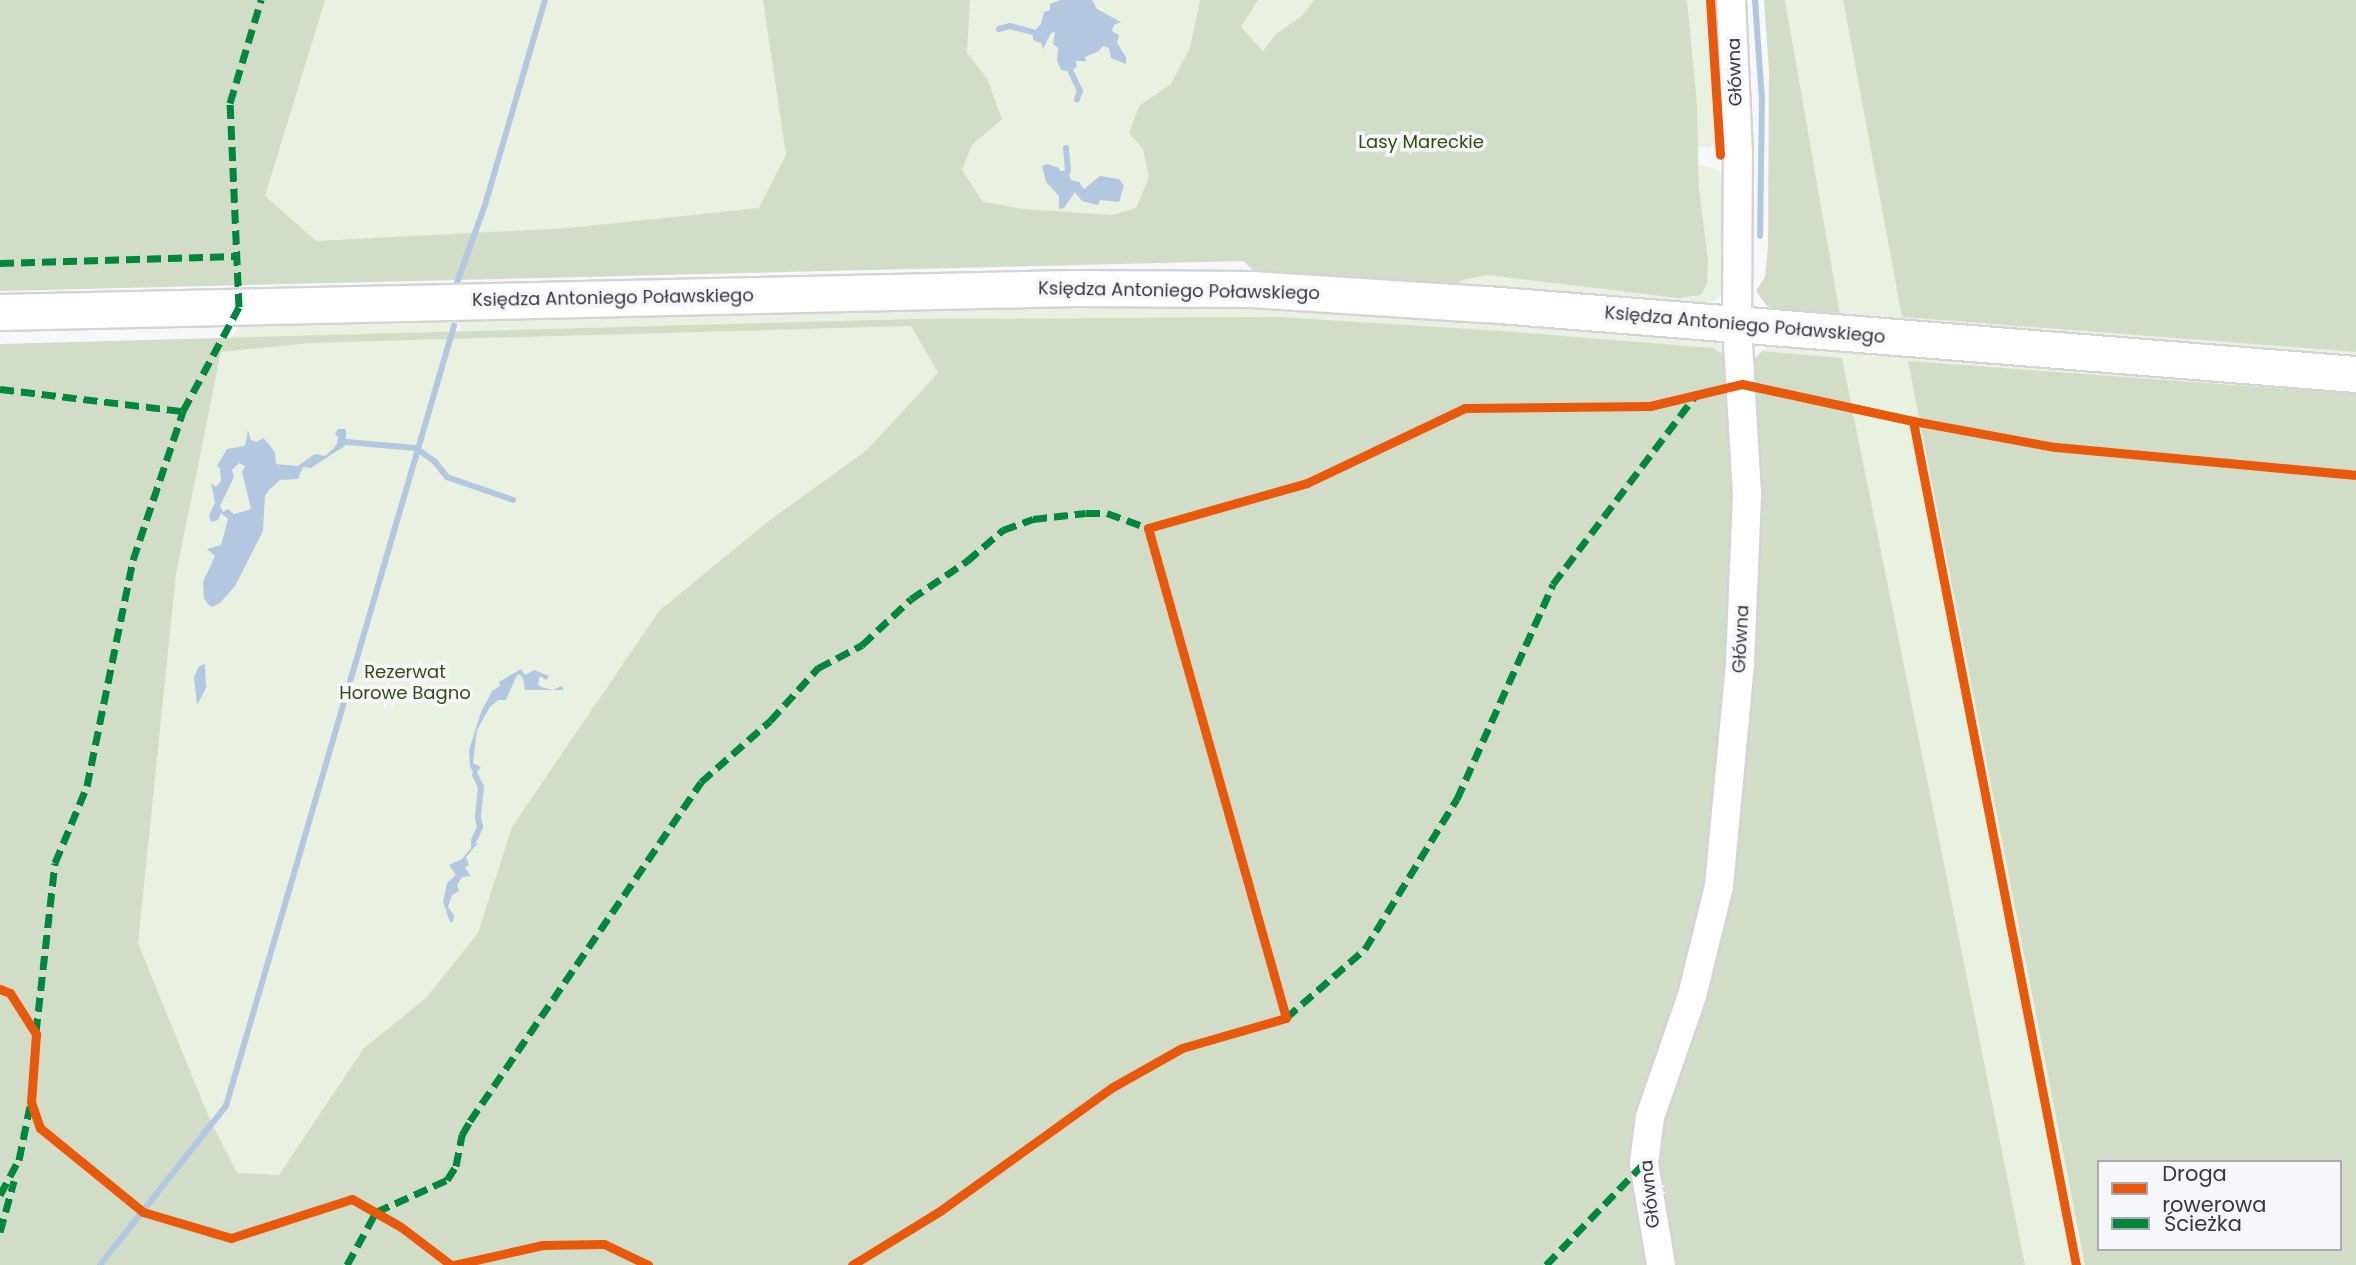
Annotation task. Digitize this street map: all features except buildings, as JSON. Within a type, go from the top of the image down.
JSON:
[{"type":"main road","name":"Księdza Antoniego Poławskiego","points":[[0,312],[1058,288],[1238,289],[1488,304],[2356,374]]},
{"type":"street","name":"Główna","points":[[1661,1265],[1644,1163],[1650,1117],[1692,996],[1719,886],[1740,663],[1747,494],[1737,325],[1737,142],[1731,0]]},
{"type":"green space","name":"Lasy Mareckie","points":[[0,0],[325,0],[265,196],[316,241],[569,228],[759,208],[786,155],[763,0],[970,0],[967,53],[987,78],[1002,119],[972,145],[962,170],[983,202],[1024,209],[1112,215],[1136,208],[1149,177],[1143,149],[1129,133],[1139,106],[1171,84],[1190,48],[1200,0],[1258,0],[1241,27],[1263,51],[1275,35],[1303,15],[1314,0],[1687,0],[1697,105],[1699,189],[1708,260],[1707,283],[1701,295],[1678,298],[1487,275],[1462,280],[1453,287],[1271,274],[1253,270],[1243,261],[0,291]]},
{"type":"green space","points":[[268,0],[1428,0],[1284,220],[283,243],[242,241]]},
{"type":"green space","points":[[1687,0],[1705,0],[1715,144],[1709,147],[1698,147]]},
{"type":"green space","points":[[1764,0],[1785,0],[1840,315],[1782,312],[1767,306],[1756,291],[1765,277],[1768,246],[1769,70]]},
{"type":"green space","points":[[1785,0],[1843,0],[1902,317],[2356,352],[2356,358],[1839,315]]},
{"type":"green space","points":[[1843,0],[2356,0],[2356,352],[1902,317]]},
{"type":"green space","points":[[1699,166],[1708,166],[1719,171],[1728,196],[1726,284],[1723,294],[1712,303],[1453,287],[1462,280],[1487,275],[1678,298],[1699,189]]},
{"type":"green space","points":[[1090,300],[1303,305],[1692,337],[1724,345],[1726,356],[1713,348],[1279,317],[911,319],[469,331],[460,331],[461,325],[451,325],[448,332],[230,339],[244,320]]},
{"type":"green space","points":[[1279,317],[1713,348],[1726,356],[1755,358],[1762,351],[1842,358],[2025,1265],[0,1265],[0,344],[911,319]],"holes":[[[911,326],[938,373],[867,450],[766,523],[659,611],[512,827],[478,933],[426,998],[364,1048],[279,1175],[237,1173],[210,1120],[138,943],[176,574],[221,352],[310,343]]]},
{"type":"green space","name":"Rezerwat Horowe Bagno","points":[[911,326],[938,373],[925,389],[1083,382],[215,1254],[87,810],[211,401],[221,352],[310,343]]},
{"type":"green space","points":[[1770,346],[2356,386],[2356,394],[1909,362],[2085,1265],[2025,1265],[1842,358],[1762,351]]},
{"type":"green space","points":[[1908,361],[2356,394],[2356,1265],[2085,1265]]},
{"type":"water","points":[[1061,0],[1092,0],[1097,9],[1121,22],[1114,25],[1112,31],[1119,35],[1117,43],[1126,57],[1126,64],[1111,58],[1109,48],[1103,46],[1099,51],[1085,57],[1086,61],[1076,61],[1077,66],[1071,72],[1061,70],[1057,60],[1058,48],[1053,44],[1055,32],[1051,33],[1043,49],[1041,43],[1033,40],[1033,32],[1041,24],[1044,12],[1050,10],[1050,4]]},
{"type":"water","points":[[1048,164],[1060,171],[1068,171],[1071,180],[1079,182],[1084,189],[1100,176],[1119,179],[1124,186],[1119,202],[1100,200],[1098,205],[1082,201],[1075,192],[1064,208],[1059,209],[1059,196],[1046,182],[1042,166]]},
{"type":"water","points":[[338,429],[346,429],[346,445],[311,468],[303,467],[298,479],[280,480],[269,490],[265,496],[263,531],[235,586],[220,603],[212,607],[204,599],[203,582],[215,556],[207,549],[221,545],[228,519],[221,513],[218,520],[211,522],[209,515],[215,503],[211,483],[216,487],[221,481],[220,468],[217,466],[227,449],[245,446],[248,430],[251,440],[257,442],[263,438],[269,444],[275,453],[276,464],[298,466],[315,454],[325,456],[337,444],[338,437],[335,434]],"holes":[[[239,463],[245,466],[242,472],[251,509],[234,514],[228,509],[223,512],[220,506],[234,477],[232,470]]]},
{"type":"water","points":[[205,664],[206,688],[197,705],[194,677],[199,666]]},
{"type":"water","points":[[521,669],[525,675],[534,670],[549,676],[546,680],[540,676],[538,684],[553,690],[525,690],[523,678],[519,674],[516,677],[506,700],[498,700],[490,707],[477,730],[473,763],[481,767],[475,775],[470,767],[469,750],[481,712],[492,691],[500,686],[499,682]]},
{"type":"water","points":[[475,838],[477,844],[466,857],[469,865],[465,868],[471,876],[462,877],[457,885],[459,891],[452,895],[448,907],[454,915],[453,922],[450,922],[443,902],[447,883],[456,875],[449,865],[462,859],[471,848],[471,839]]},
{"type":"waterway","points":[[455,288],[485,205],[545,0]]},
{"type":"waterway","points":[[1755,0],[1762,99],[1760,236]]},
{"type":"waterway","points":[[999,29],[1010,26],[1033,32]]},
{"type":"waterway","points":[[1071,72],[1080,91],[1077,99]]},
{"type":"waterway","points":[[1066,148],[1068,171]]},
{"type":"waterway","points":[[100,1265],[226,1106],[454,326]]},
{"type":"waterway","points":[[347,442],[416,448],[435,462],[447,477],[513,500]]},
{"type":"waterway","points":[[475,775],[481,787],[478,817],[480,827],[475,838]]},
{"type":"marked path","points":[[36,1032],[55,863],[87,786],[133,560],[183,411],[239,307],[230,103],[261,0]]},
{"type":"marked path","points":[[0,263],[237,256]]},
{"type":"marked path","points":[[0,389],[183,411]]},
{"type":"marked path","points":[[1286,1018],[1365,949],[1457,799],[1553,584],[1696,395]]},
{"type":"marked path","points":[[347,1265],[376,1212],[447,1180],[456,1166],[462,1135],[470,1121],[701,782],[770,721],[818,668],[862,645],[911,599],[967,561],[1003,530],[1033,519],[1086,513],[1107,513],[1148,528]]},
{"type":"marked path","points":[[0,1195],[19,1160],[30,1106]]},
{"type":"marked path","points":[[1546,1265],[1644,1163]]},
{"type":"marked path","points":[[0,1232],[14,1181]]},
{"type":"cycle path","points":[[1710,0],[1720,155]]},
{"type":"cycle path","points":[[852,1265],[940,1211],[1111,1088],[1182,1048],[1286,1018],[1148,528],[1307,483],[1465,408],[1650,406],[1742,384],[1913,421],[2055,447],[2356,475]]},
{"type":"cycle path","points":[[1913,421],[2076,1265]]},
{"type":"cycle path","points":[[0,989],[10,993],[36,1034],[31,1102],[40,1128],[143,1212],[231,1238],[352,1199],[401,1227],[451,1265]]},
{"type":"cycle path","points":[[454,1265],[543,1245],[604,1244],[648,1265]]}]
